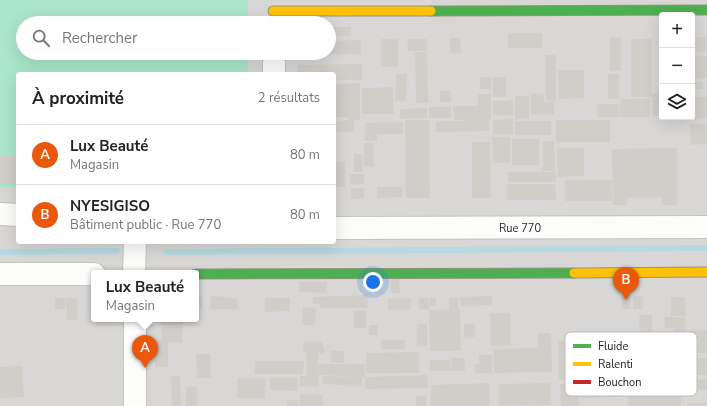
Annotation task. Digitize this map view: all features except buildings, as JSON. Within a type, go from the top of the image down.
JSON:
[{"type":"street","points":[[273,11],[707,10]]},
{"type":"street","points":[[274,60],[274,72]]},
{"type":"street","points":[[0,214],[16,215]]},
{"type":"street","name":"Rue 770","points":[[336,228],[707,227]]},
{"type":"street","points":[[134,270],[136,244]]},
{"type":"street","points":[[199,274],[707,272]]},
{"type":"street","points":[[0,274],[91,274]]},
{"type":"street","points":[[134,322],[135,406]]},
{"type":"shaded area","points":[[0,0],[707,0],[707,406],[0,406]]},
{"type":"green space","points":[[0,0],[248,0],[248,16],[16,16],[16,60],[248,60],[248,72],[16,72],[16,187],[0,187]]},
{"type":"waterway","points":[[166,252],[707,248]]},
{"type":"waterway","points":[[0,252],[117,251]]},
{"type":"traffic: fast","points":[[431,11],[707,10]]},
{"type":"traffic: fast","points":[[199,274],[574,273]]},
{"type":"traffic: slow","points":[[273,11],[431,11]]},
{"type":"traffic: slow","points":[[574,273],[707,272]]},
{"type":"place","name":"NYESIGISO","points":[[626,300]]},
{"type":"place","name":"Lux Beauté","points":[[145,368]]}]
